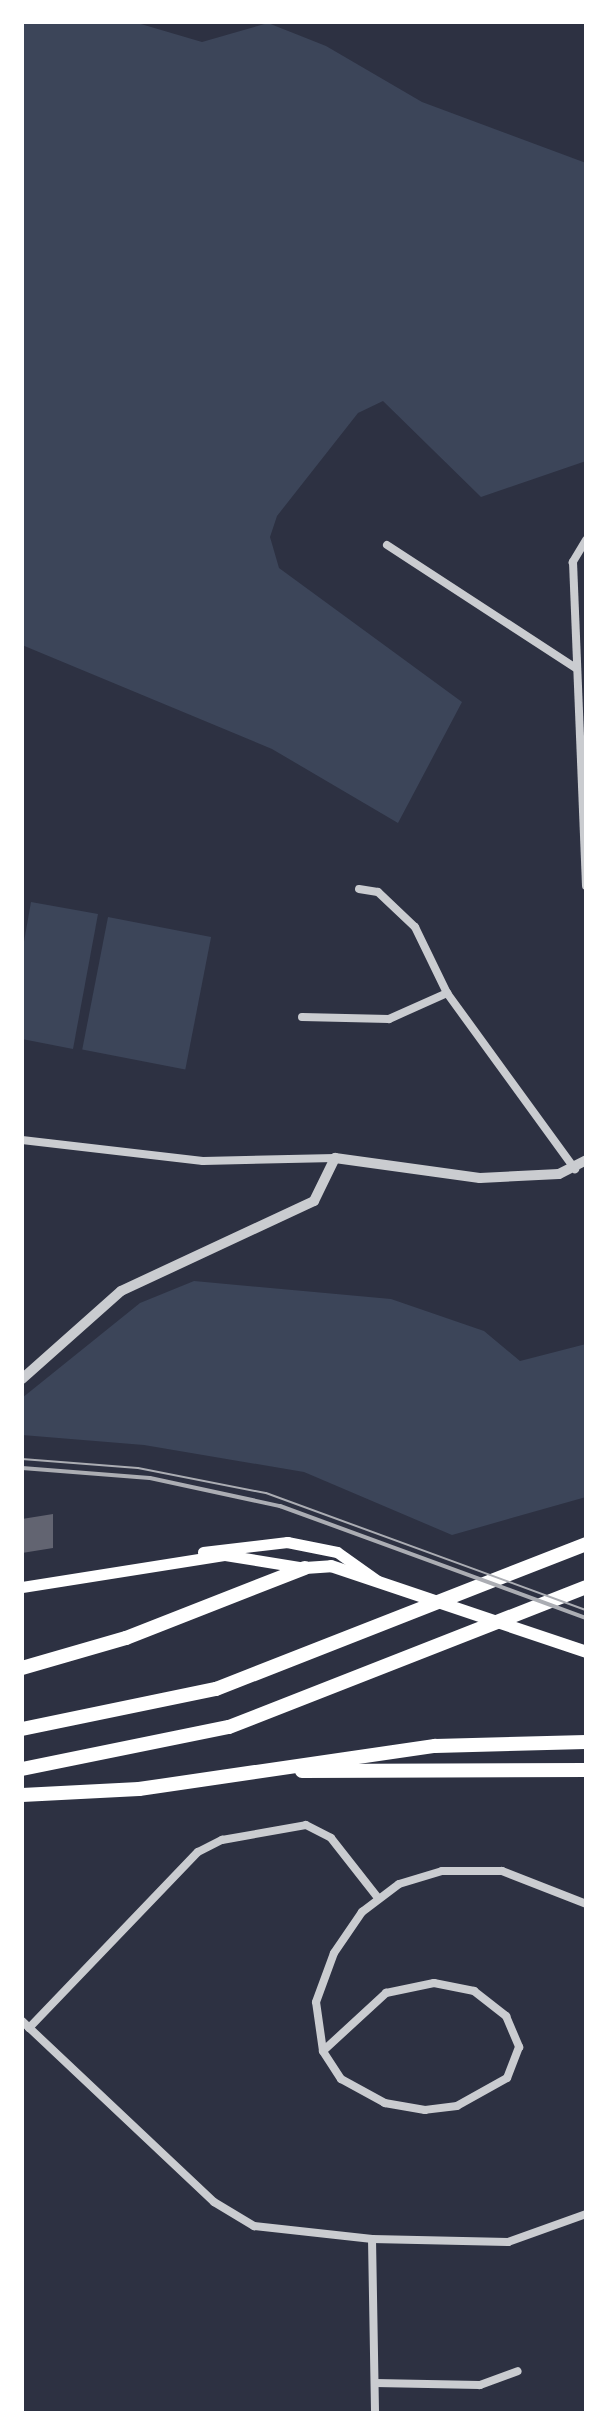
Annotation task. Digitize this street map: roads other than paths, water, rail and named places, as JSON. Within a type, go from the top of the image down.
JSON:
[{"type":"highway","points":[[22,1729],[97,1719],[216,1689],[586,1544]]},
{"type":"highway","points":[[22,1668],[126,1638],[305,1568]]},
{"type":"highway","points":[[22,1769],[229,1727],[586,1587]]},
{"type":"highway","points":[[22,1795],[269,1770],[435,1746],[586,1742]]},
{"type":"highway","points":[[269,1770],[586,1770]]},
{"type":"main road","points":[[184,1559],[231,1544],[287,1542],[337,1552],[379,1582]]},
{"type":"main road","points":[[22,1587],[184,1559],[225,1555],[305,1568],[331,1566],[586,1652]]},
{"type":"street","points":[[586,540],[573,562],[576,668],[582,715],[586,886]]},
{"type":"street","points":[[387,545],[576,668]]},
{"type":"street","points":[[359,889],[378,892],[405,915],[447,993],[575,1169]]},
{"type":"street","points":[[302,1017],[389,1019],[447,993]]},
{"type":"street","points":[[22,1140],[203,1161],[335,1158],[480,1178],[575,1169],[586,1160]]},
{"type":"street","points":[[22,1379],[121,1291],[314,1201],[335,1158]]},
{"type":"street","points":[[378,1898],[331,1838],[306,1825],[222,1840],[198,1852],[26,2024],[235,2218],[269,2229],[372,2239],[508,2242],[586,2214]]},
{"type":"street","points":[[323,2051],[386,1993],[422,1983],[465,1988],[491,2001],[519,2047],[501,2082],[457,2106],[425,2110],[362,2093],[323,2051],[315,2019],[319,1988],[334,1953],[378,1898],[423,1874],[482,1869],[538,1880],[586,1904]]},
{"type":"street","points":[[372,2239],[375,2413]]},
{"type":"street","points":[[375,2383],[480,2385],[518,2371]]},
{"type":"tram line","points":[[22,1459],[138,1468],[266,1493],[586,1610]]},
{"type":"railway","points":[[22,1468],[150,1478],[280,1506],[586,1618]]}]
